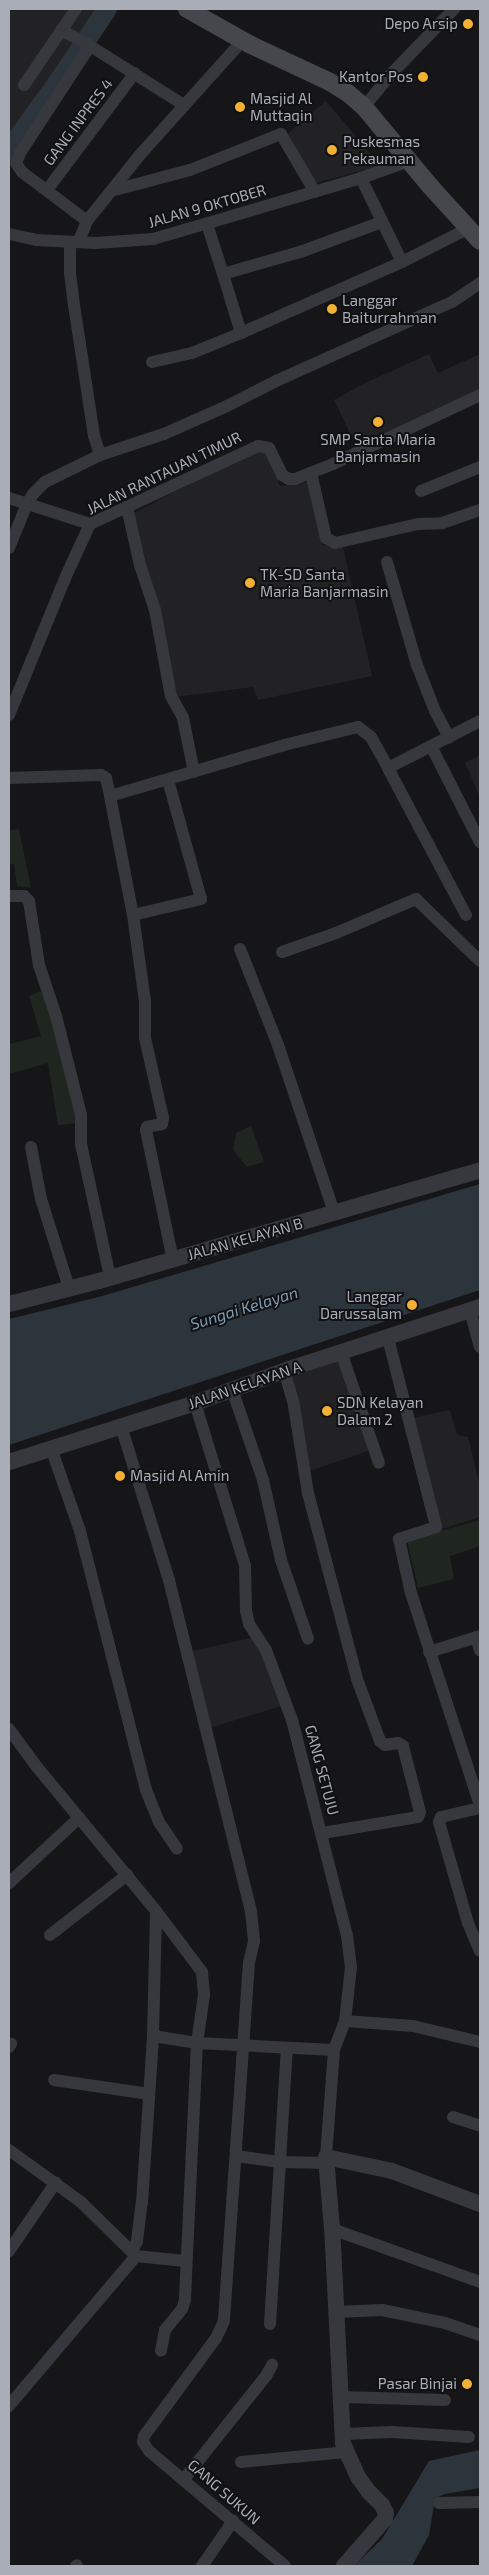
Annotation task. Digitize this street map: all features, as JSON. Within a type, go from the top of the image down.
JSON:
[{"type":"main road","points":[[193,10],[243,40],[330,82],[349,94],[364,107],[474,234]]},
{"type":"street","points":[[24,85],[76,9]]},
{"type":"street","points":[[364,107],[391,74],[454,9]]},
{"type":"street","points":[[61,30],[135,73],[184,105]]},
{"type":"street","points":[[100,455],[91,417],[70,273],[74,241],[111,191],[184,105],[243,40]]},
{"type":"street","points":[[85,43],[16,163],[22,172],[87,221]]},
{"type":"street","name":"GANG INPRES 4","points":[[47,190],[135,73]]},
{"type":"street","points":[[111,191],[190,170],[281,134],[315,192]]},
{"type":"street","name":"JALAN 9 OKTOBER","points":[[9,234],[37,240],[112,244],[133,242],[176,234],[362,178],[409,161]]},
{"type":"street","points":[[362,178],[402,262]]},
{"type":"street","points":[[223,274],[302,251],[382,222]]},
{"type":"street","points":[[206,224],[241,334]]},
{"type":"street","points":[[152,362],[192,353],[241,334],[402,262],[474,234]]},
{"type":"street","points":[[9,548],[27,504],[33,494],[45,482],[100,455],[164,434],[227,406],[276,381],[452,302],[480,283]]},
{"type":"street","name":"JALAN RANTAUAN TIMUR","points":[[9,715],[66,576],[90,524],[258,446],[269,448],[282,475],[289,480],[312,473],[480,395]]},
{"type":"street","points":[[421,491],[480,467]]},
{"type":"street","points":[[312,473],[326,538],[335,543],[418,524],[442,523],[480,510]]},
{"type":"street","points":[[9,498],[90,524]]},
{"type":"street","points":[[127,507],[140,565],[155,610],[171,696],[183,718],[194,772]]},
{"type":"street","points":[[387,562],[417,665],[436,711],[449,736]]},
{"type":"street","points":[[388,768],[480,721]]},
{"type":"street","points":[[110,796],[291,743],[358,728],[371,737],[466,916]]},
{"type":"street","points":[[431,746],[480,842]]},
{"type":"street","points":[[9,778],[101,775],[106,778],[133,915],[144,1002],[146,1038],[163,1120],[162,1124],[147,1127],[146,1130],[173,1260]]},
{"type":"street","points":[[133,915],[201,899],[168,780]]},
{"type":"street","points":[[9,896],[24,896],[29,900],[39,965],[56,1016],[81,1115],[81,1144],[110,1278]]},
{"type":"street","points":[[282,952],[336,933],[416,899],[480,961]]},
{"type":"street","points":[[240,949],[278,1045],[334,1212]]},
{"type":"street","points":[[31,1147],[41,1199],[69,1288]]},
{"type":"street","name":"JALAN KELAYAN B","points":[[9,1304],[110,1278],[480,1170]]},
{"type":"street","points":[[475,1309],[480,1347]]},
{"type":"street","name":"JALAN KELAYAN A","points":[[9,1462],[195,1403],[284,1370],[475,1309]]},
{"type":"street","points":[[388,1338],[436,1527],[399,1539],[411,1593],[480,1807],[441,1817],[439,1822],[468,1923],[480,1951]]},
{"type":"street","points":[[341,1352],[379,1463]]},
{"type":"street","points":[[284,1370],[294,1406],[308,1493],[357,1679],[380,1741],[384,1745],[398,1743],[403,1746],[420,1812],[418,1817],[322,1833]]},
{"type":"street","points":[[232,1389],[263,1480],[281,1560],[308,1639]]},
{"type":"street","name":"GANG SETUJU","points":[[195,1403],[245,1566],[246,1611],[249,1624],[266,1650],[292,1720],[322,1833],[346,1935],[350,1968],[345,2021],[334,2050],[326,2160]]},
{"type":"street","points":[[121,1426],[167,1572],[251,1912],[254,1941],[249,1962],[236,2156],[280,2162],[326,2160],[392,2171],[480,2204]]},
{"type":"street","points":[[51,1448],[80,1530],[146,1790],[159,1822],[177,1849]]},
{"type":"street","points":[[429,1652],[479,1641]]},
{"type":"street","points":[[9,1729],[37,1767],[156,1911],[202,1972],[204,1995],[197,2043],[184,2305],[166,2330],[161,2351]]},
{"type":"street","points":[[9,1883],[79,1818]]},
{"type":"street","points":[[50,1936],[126,1875]]},
{"type":"street","points":[[9,2406],[134,2254],[142,2203],[153,2036],[156,1911]]},
{"type":"street","points":[[345,2021],[413,2026],[480,2042]]},
{"type":"street","points":[[153,2036],[197,2043],[334,2050]]},
{"type":"street","points":[[270,2324],[287,2049]]},
{"type":"street","points":[[54,2080],[149,2094]]},
{"type":"street","points":[[453,2117],[480,2126]]},
{"type":"street","points":[[9,2150],[56,2182],[81,2202],[134,2254],[185,2260]]},
{"type":"street","name":"GANG SUKUN","points":[[236,2156],[224,2321],[216,2338],[144,2436],[143,2442],[149,2451],[285,2566]]},
{"type":"street","points":[[326,2160],[332,2229],[343,2434],[346,2452],[358,2477],[386,2513],[385,2519],[344,2566]]},
{"type":"street","points":[[9,2251],[56,2182]]},
{"type":"street","points":[[332,2229],[480,2282]]},
{"type":"street","points":[[336,2312],[382,2310],[445,2323],[480,2335]]},
{"type":"street","points":[[184,2479],[266,2376],[272,2365]]},
{"type":"street","points":[[342,2397],[445,2400]]},
{"type":"street","points":[[343,2434],[392,2432],[469,2437]]},
{"type":"street","points":[[241,2462],[346,2452]]},
{"type":"street","points":[[439,2503],[480,2502]]},
{"type":"street","points":[[202,2566],[233,2521]]},
{"type":"shaded area","points":[[11,9],[102,9],[9,137],[9,12]]},
{"type":"shaded area","name":"Puskesmas Pekauman","points":[[326,101],[381,166],[315,183],[286,135]]},
{"type":"shaded area","name":"SMP Santa Maria Banjarmasin","points":[[429,354],[438,373],[480,354],[480,389],[357,448],[334,400],[359,386]]},
{"type":"shaded area","name":"TK-SD Santa Maria Banjarmasin","points":[[254,451],[268,451],[280,486],[310,482],[322,545],[343,547],[372,676],[258,700],[253,687],[175,697],[144,569],[134,513]]},
{"type":"shaded area","points":[[480,755],[480,797],[465,763]]},
{"type":"shaded area","points":[[19,829],[31,888],[17,886],[14,864],[9,864],[9,830]]},
{"type":"shaded area","points":[[41,991],[49,1009],[78,1123],[58,1125],[48,1063],[9,1074],[9,1044],[41,1036],[29,996]]},
{"type":"shaded area","points":[[251,1126],[264,1162],[247,1167],[233,1150],[236,1133]]},
{"type":"shaded area","name":"SDN Kelayan Dalam 2","points":[[339,1359],[371,1450],[309,1471],[288,1373]]},
{"type":"shaded area","points":[[450,1410],[457,1435],[468,1437],[480,1486],[480,1517],[436,1531],[408,1419]]},
{"type":"shaded area","points":[[480,1520],[480,1546],[450,1556],[454,1579],[418,1588],[407,1540]]},
{"type":"shaded area","points":[[254,1637],[285,1705],[209,1728],[188,1652]]},
{"type":"water","name":"Sungai Kelayan","points":[[480,1184],[480,1290],[9,1445],[9,1319],[99,1297]]},
{"type":"water","points":[[480,2450],[480,2488],[438,2497],[434,2505],[429,2535],[412,2566],[354,2566],[382,2539],[429,2461]]},
{"type":"waterway","points":[[9,150],[63,75],[107,9]]},
{"type":"place","name":"Depo Arsip","points":[[468,24]]},
{"type":"place","name":"Kantor Pos","points":[[423,77]]},
{"type":"place","name":"Masjid Al Muttaqin","points":[[240,107]]},
{"type":"place","name":"Puskesmas Pekauman","points":[[332,150]]},
{"type":"place","name":"Langgar Baiturrahman","points":[[332,309]]},
{"type":"place","name":"SMP Santa Maria Banjarmasin","points":[[378,422]]},
{"type":"place","name":"TK-SD Santa Maria Banjarmasin","points":[[250,583]]},
{"type":"place","name":"Langgar Darussalam","points":[[412,1305]]},
{"type":"place","name":"SDN Kelayan Dalam 2","points":[[327,1411]]},
{"type":"place","name":"Masjid Al Amin","points":[[120,1476]]},
{"type":"place","name":"Pasar Binjai","points":[[467,2384]]}]
